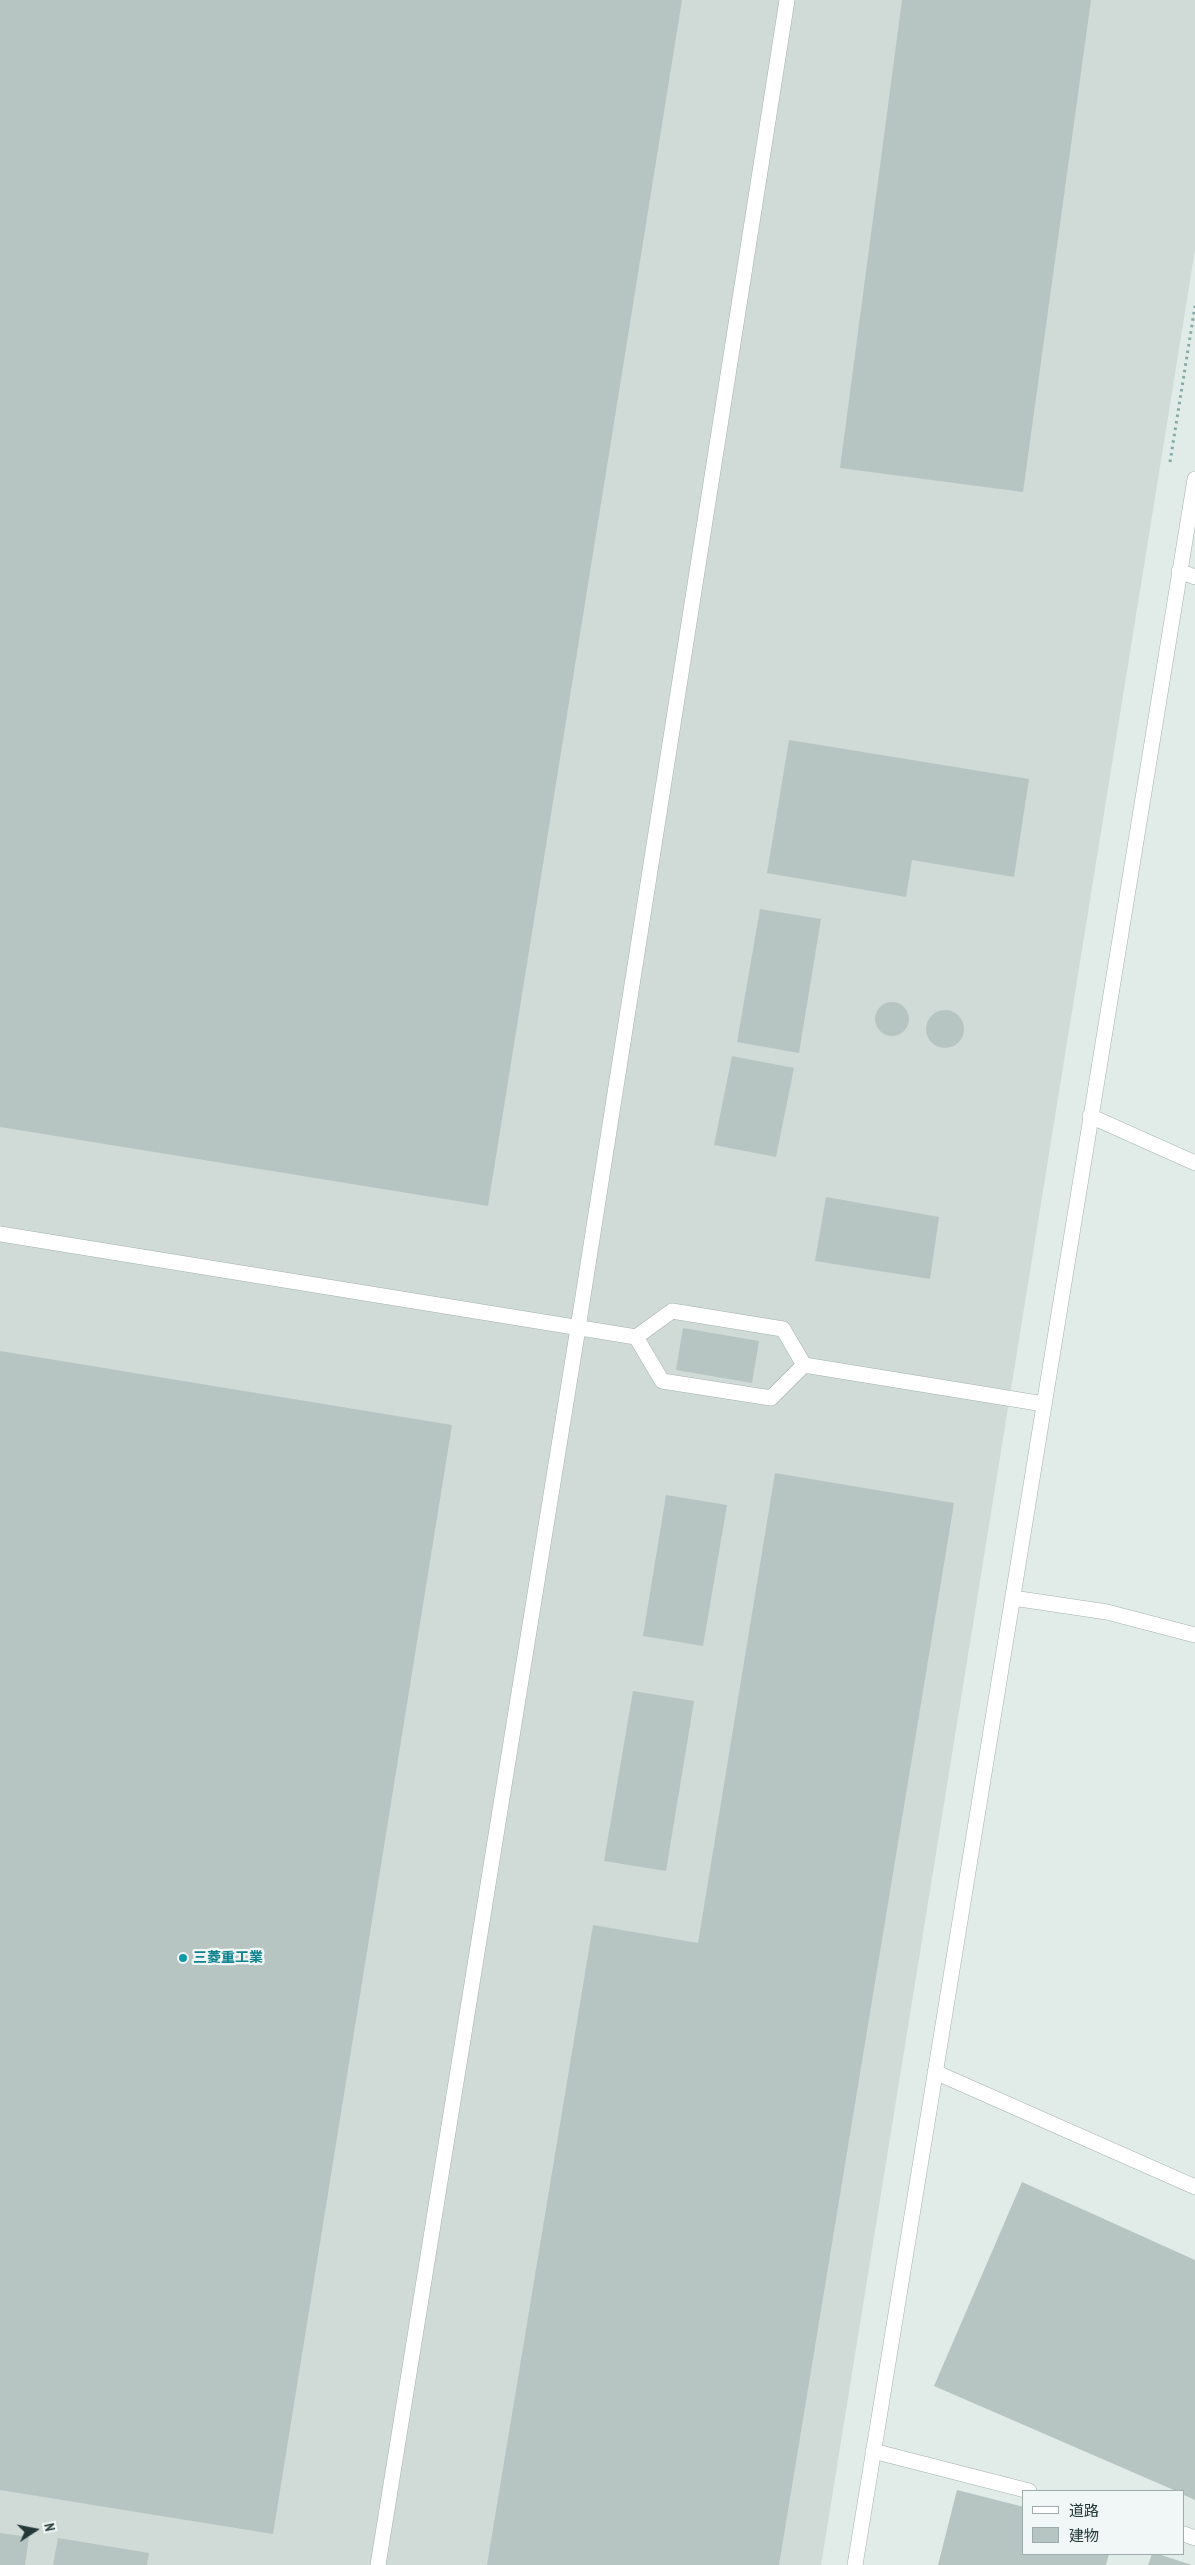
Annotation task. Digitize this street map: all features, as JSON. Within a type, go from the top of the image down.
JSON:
[{"type":"street","points":[[378,2565],[578,1328],[787,0]]},
{"type":"street","points":[[855,2565],[1179,571],[1191,527],[1195,479]]},
{"type":"street","points":[[1179,571],[1195,577]]},
{"type":"street","points":[[1090,1116],[1195,1163]]},
{"type":"street","points":[[0,1234],[636,1338],[672,1311],[784,1330],[804,1365]]},
{"type":"street","points":[[636,1338],[662,1381],[671,1383],[771,1398],[804,1365]]},
{"type":"street","points":[[804,1365],[1044,1404]]},
{"type":"street","points":[[1013,1598],[1107,1612],[1195,1635]]},
{"type":"street","points":[[936,2072],[1195,2188]]},
{"type":"street","points":[[873,2451],[1025,2490]]},
{"type":"shaded area","points":[[0,0],[1195,0],[1195,250],[821,2565],[0,2565]]},
{"type":"building","points":[[0,0],[682,0],[488,1206],[0,1127]]},
{"type":"building","points":[[902,0],[1091,0],[1023,492],[840,468]]},
{"type":"building","points":[[789,740],[1029,779],[1014,877],[912,860],[906,897],[767,873]]},
{"type":"building","points":[[760,909],[821,919],[799,1053],[737,1042]]},
{"type":"building","points":[[892,1002],[899,1003],[904,1007],[908,1012],[908,1026],[904,1031],[899,1035],[892,1036],[885,1035],[880,1031],[876,1026],[875,1019],[876,1012],[880,1007],[885,1003]]},
{"type":"building","points":[[945,1010],[959,1015],[964,1029],[959,1043],[945,1048],[931,1043],[926,1029],[931,1015]]},
{"type":"building","points":[[732,1056],[794,1068],[776,1157],[714,1145]]},
{"type":"building","points":[[826,1197],[939,1217],[930,1279],[815,1261]]},
{"type":"building","points":[[683,1328],[759,1341],[752,1383],[676,1370]]},
{"type":"building","name":"三菱重工業","points":[[0,1351],[452,1425],[273,2534],[0,2490]]},
{"type":"building","points":[[775,1473],[954,1503],[779,2565],[487,2565],[593,1925],[698,1943]]},
{"type":"building","points":[[666,1495],[727,1505],[703,1646],[643,1636]]},
{"type":"building","points":[[633,1691],[694,1701],[666,1871],[604,1861]]},
{"type":"building","points":[[1022,2182],[1195,2260],[1195,2500],[1185,2495],[1185,2490],[1174,2490],[934,2386]]},
{"type":"building","points":[[957,2490],[1022,2506],[1022,2555],[1109,2555],[1106,2565],[938,2565]]},
{"type":"building","points":[[0,2533],[29,2537],[25,2565],[0,2565]]},
{"type":"building","points":[[58,2538],[149,2553],[147,2565],[53,2565]]},
{"type":"building","points":[[1152,2555],[1161,2555],[1192,2565],[1148,2565]]},
{"type":"place","name":"三菱重工業","points":[[183,1958]]}]
